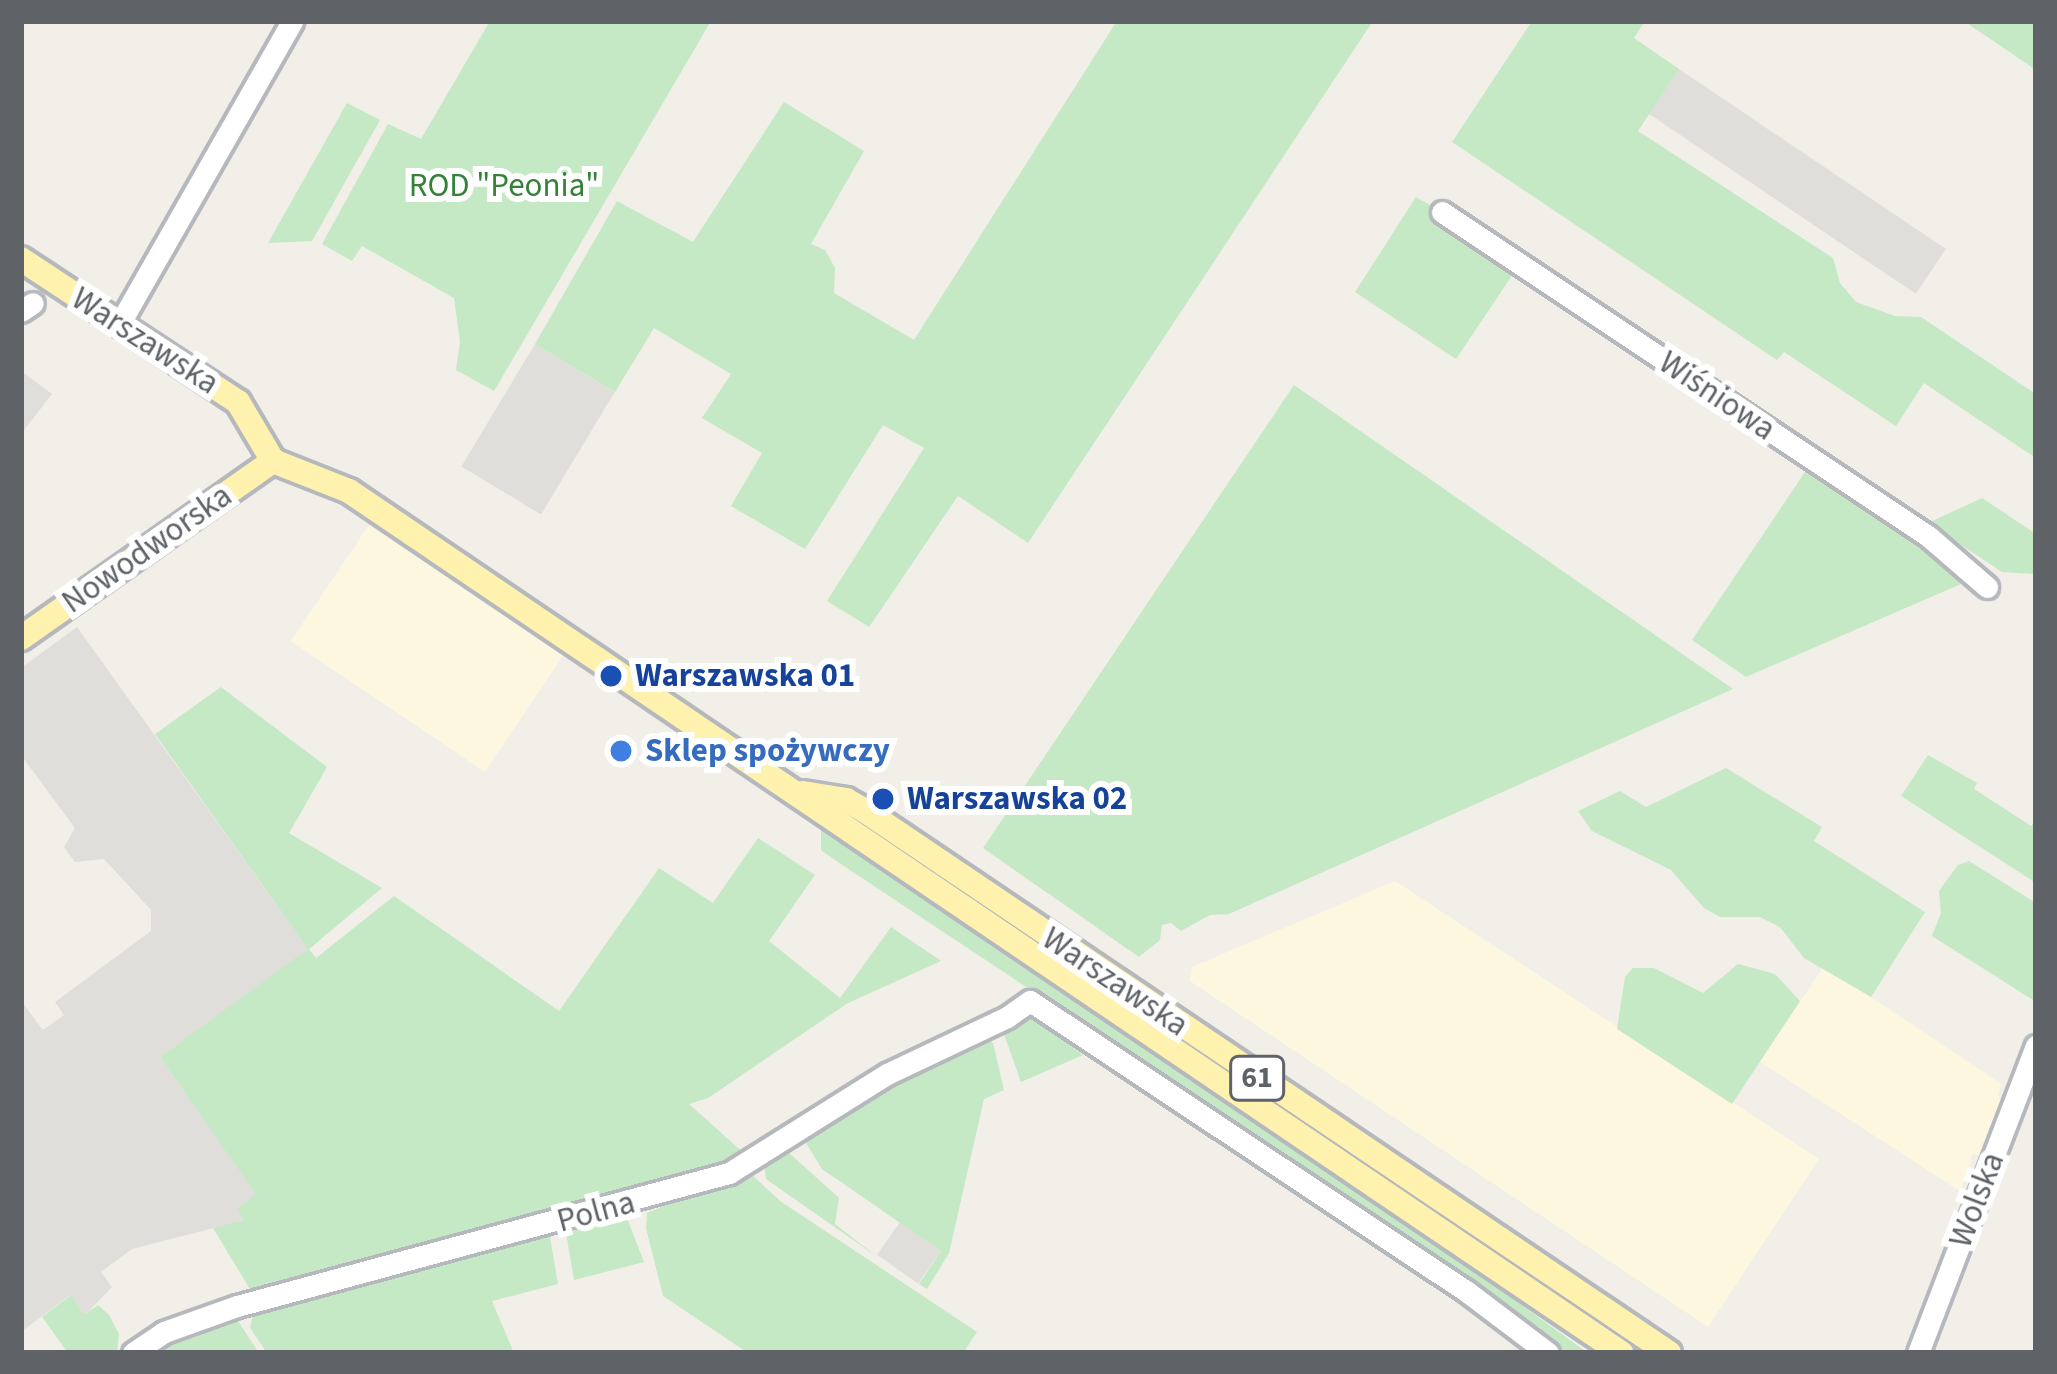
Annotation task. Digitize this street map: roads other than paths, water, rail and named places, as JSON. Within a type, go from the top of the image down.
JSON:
[{"type":"main road","name":"Warszawska","points":[[21,259],[238,402],[273,461],[349,491],[1621,1353]]},
{"type":"main road","name":"Nowodworska","points":[[21,638],[273,461]]},
{"type":"main road","name":"Warszawska","points":[[792,791],[846,800],[864,810],[1669,1353]]},
{"type":"street","points":[[120,323],[292,21]]},
{"type":"street","name":"Wiśniowa","points":[[1442,212],[1928,536],[1987,587]]},
{"type":"street","name":"Polna","points":[[133,1353],[179,1326],[237,1306],[701,1184],[770,1152],[866,1086],[1007,1017],[1030,1001],[1466,1291],[1548,1353]]},
{"type":"street","name":"Wolska","points":[[1918,1353],[2036,1046]]},
{"type":"place","name":"Warszawska 01","points":[[611,676]]},
{"type":"place","name":"Sklep spożywczy","points":[[621,751]]},
{"type":"place","name":"Warszawska 02","points":[[883,799]]},
{"type":"park label","name":"ROD \"Peonia\"","points":[[504,186]]}]
